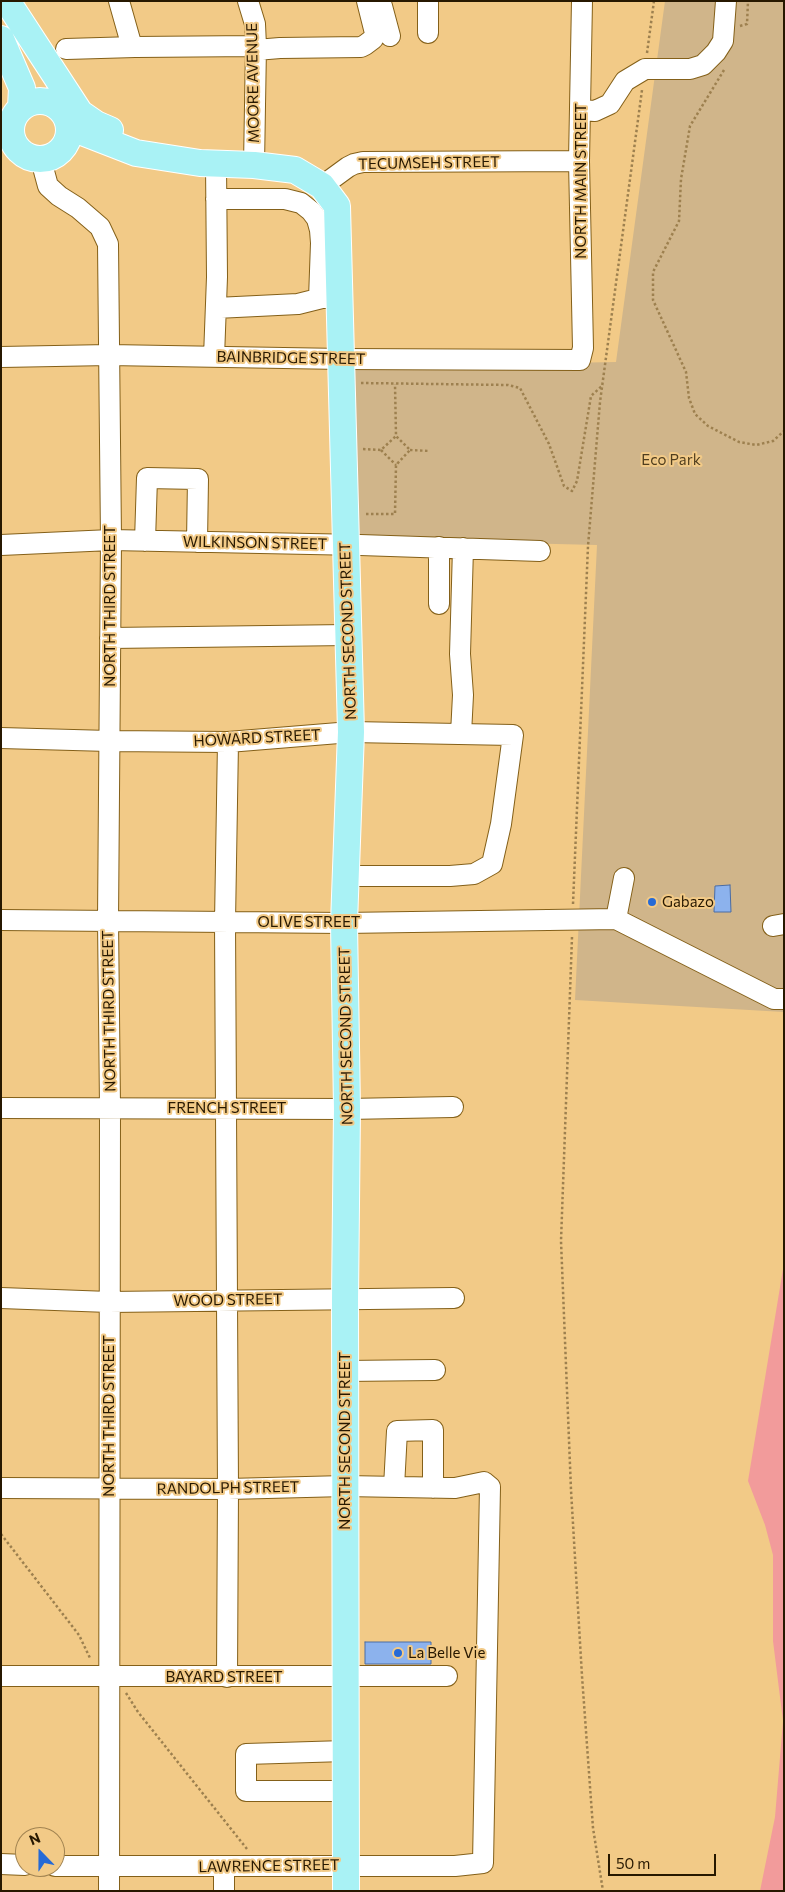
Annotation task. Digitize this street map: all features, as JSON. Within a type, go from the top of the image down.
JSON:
[{"type":"main road","name":"NORTH THIRD STREET","points":[[7,1],[63,137]]},
{"type":"main road","name":"NORTH THIRD STREET","points":[[1,15],[17,40],[50,102],[63,112],[63,137]]},
{"type":"main road","points":[[1,39],[22,88],[11,123],[12,140],[18,150],[29,158],[63,137],[136,153],[208,163],[254,164],[295,170],[322,186]]},
{"type":"main road","points":[[11,123],[34,101],[50,102]]},
{"type":"main road","name":"NORTH SECOND STREET","points":[[322,186],[337,206],[329,243],[330,299],[342,359],[351,732],[344,923],[347,1109],[345,1299],[346,1891]]},
{"type":"street","points":[[119,1],[132,47]]},
{"type":"street","name":"MOORE AVENUE","points":[[248,1],[255,24],[256,48],[254,164]]},
{"type":"street","points":[[66,49],[132,47],[354,47],[365,45],[373,39],[375,33],[367,1]]},
{"type":"street","points":[[381,1],[390,36]]},
{"type":"street","points":[[428,1],[428,33]]},
{"type":"street","name":"NORTH MAIN STREET","points":[[580,360],[583,348],[579,161],[582,1]]},
{"type":"street","points":[[581,110],[595,111],[610,104],[625,81],[645,69],[690,69],[703,65],[716,52],[723,41],[726,1]]},
{"type":"street","name":"NORTH THIRD STREET","points":[[63,137],[48,186],[100,226],[108,244],[110,540],[108,920],[110,1107],[108,1489],[109,1891]]},
{"type":"street","name":"TECUMSEH STREET","points":[[322,186],[348,167],[363,162],[579,161]]},
{"type":"street","points":[[208,163],[216,199],[214,357]]},
{"type":"street","points":[[216,199],[285,199],[301,203],[317,219],[320,230],[329,243]]},
{"type":"street","points":[[216,308],[298,304],[330,299]]},
{"type":"street","name":"BAINBRIDGE STREET","points":[[1,357],[109,355],[342,359],[580,360]]},
{"type":"street","points":[[145,541],[147,478],[198,479],[197,542]]},
{"type":"street","name":"WILKINSON STREET","points":[[1,545],[110,540],[346,544],[540,551]]},
{"type":"street","points":[[439,547],[439,604]]},
{"type":"street","points":[[461,734],[463,695],[460,654],[463,548]]},
{"type":"street","points":[[110,638],[348,635]]},
{"type":"street","name":"HOWARD STREET","points":[[1,738],[228,742],[351,732],[513,735],[501,824],[492,864],[474,874],[450,876],[346,876]]},
{"type":"street","points":[[227,1677],[225,922],[228,742]]},
{"type":"street","points":[[624,878],[616,919],[774,999],[784,999]]},
{"type":"street","name":"OLIVE STREET","points":[[1,920],[344,923],[616,919]]},
{"type":"street","name":"FRENCH STREET","points":[[1,1108],[347,1109],[453,1107]]},
{"type":"street","name":"WOOD STREET","points":[[1,1298],[109,1302],[454,1298]]},
{"type":"street","points":[[345,1371],[435,1370]]},
{"type":"street","points":[[394,1487],[396,1431],[433,1430],[433,1488]]},
{"type":"street","name":"RANDOLPH STREET","points":[[1,1488],[228,1489],[345,1486],[455,1488],[484,1482],[490,1488],[483,1863]]},
{"type":"street","name":"BAYARD STREET","points":[[1,1676],[447,1676]]},
{"type":"street","points":[[345,1751],[246,1754],[246,1791],[346,1791]]},
{"type":"street","name":"LAWRENCE STREET","points":[[65,1866],[224,1866],[249,1864],[455,1866],[483,1863]]},
{"type":"street","points":[[1,1864],[15,1865]]},
{"type":"street","points":[[224,1866],[224,1891]]},
{"type":"path","points":[[573,895],[588,546],[603,385],[654,1]]},
{"type":"path","points":[[740,34],[740,25],[747,24],[748,1]]},
{"type":"path","points":[[725,68],[690,126],[681,179],[679,221],[653,272],[653,300],[686,372],[689,398],[695,414],[708,426],[739,442],[756,445],[773,441],[784,431]]},
{"type":"path","points":[[359,383],[508,384],[520,388],[549,444],[564,486],[572,491],[578,481],[591,396],[594,391],[603,385]]},
{"type":"path","points":[[395,384],[396,436],[410,450],[430,451]]},
{"type":"path","points":[[381,450],[396,436]]},
{"type":"path","points":[[359,448],[381,450],[396,465]]},
{"type":"path","points":[[359,514],[396,514],[396,465],[410,450]]},
{"type":"path","points":[[572,932],[561,1240],[571,1490],[582,1676],[593,1828],[603,1891]]},
{"type":"path","points":[[1,1534],[79,1635],[87,1654],[138,1712],[248,1850],[249,1864]]},
{"type":"green space","name":"Eco Park","points":[[665,1],[784,1],[784,1012],[575,1000],[597,545],[352,539],[350,367],[616,362]]},
{"type":"shaded area","points":[[784,1263],[784,1891],[760,1891],[775,1817],[783,1721],[773,1641],[773,1555],[765,1525],[748,1481]]},
{"type":"building","points":[[730,885],[731,912],[714,912],[715,886]]},
{"type":"building","name":"La Belle Vie","points":[[365,1642],[431,1642],[431,1664],[365,1664]]},
{"type":"place","name":"Gabazo","points":[[652,902]]},
{"type":"place","name":"La Belle Vie","points":[[398,1653]]}]
